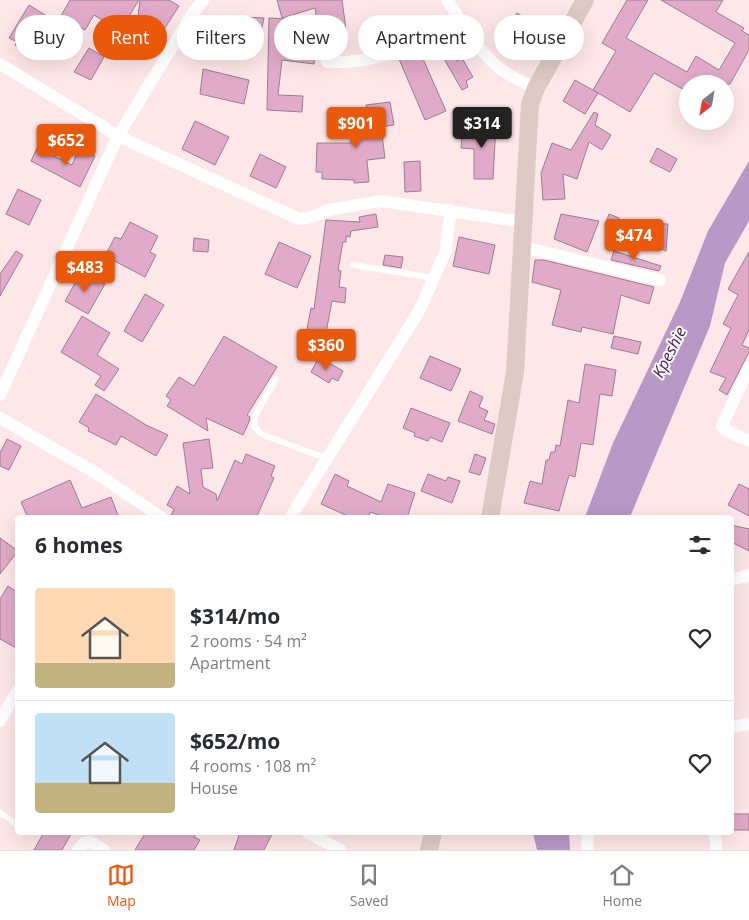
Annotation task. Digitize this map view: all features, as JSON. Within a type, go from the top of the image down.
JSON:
[{"type":"street","points":[[0,395],[118,136],[192,14],[203,0]]},
{"type":"street","points":[[448,0],[458,15]]},
{"type":"street","points":[[491,515],[515,372],[530,104],[536,88],[585,0]]},
{"type":"street","points":[[484,51],[496,66],[510,76],[536,88]]},
{"type":"street","points":[[327,62],[344,63],[366,60]]},
{"type":"street","points":[[0,64],[118,136],[299,218],[312,217],[328,210],[381,201],[524,222]]},
{"type":"street","points":[[292,515],[326,458],[410,328],[435,278],[447,247],[451,210]]},
{"type":"street","points":[[523,247],[660,280]]},
{"type":"street","points":[[749,367],[722,426],[725,430],[749,441]]},
{"type":"street","points":[[0,418],[96,473],[158,515]]},
{"type":"street","points":[[734,579],[749,575]]},
{"type":"street","points":[[0,721],[15,695]]},
{"type":"street","points":[[734,726],[749,724]]},
{"type":"street","points":[[312,835],[340,850]]},
{"type":"street","points":[[429,850],[432,835]]},
{"type":"street","points":[[587,850],[588,835]]},
{"type":"street","points":[[715,835],[716,850]]},
{"type":"street","points":[[78,850],[84,843],[91,842],[104,850]]},
{"type":"lane","points":[[353,265],[435,278]]},
{"type":"lane","points":[[276,378],[256,416],[254,426],[260,434],[326,458]]},
{"type":"lane","points":[[0,812],[15,824]]},
{"type":"water","name":"Kpeshie","points":[[749,161],[749,221],[725,263],[710,326],[631,515],[586,515],[613,443],[680,302],[708,231]]},
{"type":"water","points":[[533,835],[569,835],[570,850],[537,850]]},
{"type":"building","points":[[70,0],[139,0],[130,15],[93,15],[85,30],[83,29],[83,15],[62,15]]},
{"type":"building","points":[[140,0],[169,0],[179,6],[167,25],[167,15],[138,15]]},
{"type":"building","points":[[277,0],[342,0],[344,15],[316,15],[315,8],[292,15],[281,15]]},
{"type":"building","points":[[627,0],[648,0],[626,38],[687,72],[696,56],[719,70],[735,43],[661,0],[723,0],[716,12],[744,28],[742,31],[749,35],[749,50],[734,77],[734,75],[679,75],[679,87],[654,73],[630,112],[593,90],[616,51],[602,43]]},
{"type":"building","points":[[29,5],[45,15],[23,15]]},
{"type":"building","points":[[269,18],[274,18],[274,60],[282,60],[278,95],[303,96],[302,112],[267,110]]},
{"type":"building","points":[[15,28],[15,41],[9,38]]},
{"type":"building","points":[[89,48],[93,50],[93,60],[102,60],[91,80],[74,72]]},
{"type":"building","points":[[282,60],[314,60],[314,64]]},
{"type":"building","points":[[399,60],[424,60],[446,111],[425,120]]},
{"type":"building","points":[[445,60],[463,60],[473,77],[466,81],[468,87],[462,90]]},
{"type":"building","points":[[203,69],[249,80],[244,104],[200,94]]},
{"type":"building","points":[[575,80],[598,93],[585,114],[563,101]]},
{"type":"building","points":[[390,102],[394,125],[381,127],[385,158],[367,160],[369,182],[354,183],[354,180],[322,179],[322,172],[316,172],[317,143],[351,143],[351,139],[371,138],[366,105]]},
{"type":"building","points":[[594,112],[598,114],[595,125],[611,135],[602,150],[589,142],[577,179],[563,174],[565,199],[543,200],[541,173],[552,143],[571,150]]},
{"type":"building","points":[[195,121],[229,137],[215,165],[182,149]]},
{"type":"building","points":[[476,123],[496,123],[493,179],[474,179],[474,149],[461,148],[462,133],[477,134]]},
{"type":"building","points":[[37,148],[72,165],[79,149],[95,156],[80,187],[31,161]]},
{"type":"building","points":[[657,148],[677,159],[670,172],[650,162]]},
{"type":"building","points":[[260,154],[286,167],[276,188],[250,176]]},
{"type":"building","points":[[420,161],[421,191],[405,192],[404,162]]},
{"type":"building","points":[[18,189],[41,200],[29,225],[6,214]]},
{"type":"building","points":[[376,214],[378,227],[351,231],[350,237],[346,236],[346,242],[343,242],[338,270],[341,271],[339,287],[346,288],[345,303],[332,301],[322,354],[303,350],[311,308],[314,309],[326,220],[360,222],[359,217]]},
{"type":"building","points":[[561,214],[599,221],[587,252],[554,239]]},
{"type":"building","points":[[609,214],[619,218],[615,230],[605,225]]},
{"type":"building","points":[[130,222],[158,236],[150,252],[156,255],[145,277],[105,256],[115,237],[121,239]]},
{"type":"building","points":[[646,223],[668,224],[666,251],[623,233],[624,228],[645,232]]},
{"type":"building","points":[[459,237],[495,245],[489,274],[453,266]]},
{"type":"building","points":[[194,238],[209,240],[208,252],[193,251]]},
{"type":"building","points":[[279,242],[311,256],[297,288],[265,274]]},
{"type":"building","points":[[16,251],[23,255],[0,296],[0,274]]},
{"type":"building","points":[[614,251],[661,266],[659,271],[611,260]]},
{"type":"building","points":[[749,252],[749,330],[742,345],[749,348],[749,352],[727,395],[719,390],[726,378],[710,372],[731,328],[723,324],[738,295],[728,289]]},
{"type":"building","points":[[385,255],[403,257],[401,268],[383,265]]},
{"type":"building","points":[[535,260],[544,260],[654,287],[649,304],[621,295],[613,334],[582,327],[581,332],[552,325],[561,290],[532,282]]},
{"type":"building","points":[[82,271],[105,284],[88,314],[65,301]]},
{"type":"building","points":[[145,294],[164,305],[142,342],[124,331]]},
{"type":"building","points":[[82,316],[110,333],[97,355],[119,369],[104,391],[95,385],[101,376],[61,352]]},
{"type":"building","points":[[224,336],[277,367],[247,415],[250,417],[249,422],[243,435],[206,418],[208,431],[167,406],[171,400],[166,396],[179,377],[194,386]]},
{"type":"building","points":[[614,336],[641,342],[638,354],[611,348]]},
{"type":"building","points":[[430,356],[461,369],[451,391],[420,378]]},
{"type":"building","points":[[319,357],[343,371],[338,381],[332,378],[329,383],[311,372]]},
{"type":"building","points":[[585,364],[616,370],[612,396],[600,394],[593,445],[581,443],[575,477],[569,475],[559,511],[524,503],[530,481],[542,484],[546,460],[549,460],[551,452],[555,452],[556,445],[560,446],[568,400],[579,403]]},
{"type":"building","points":[[470,391],[483,397],[479,407],[488,411],[484,420],[495,424],[492,434],[458,421]]},
{"type":"building","points":[[96,394],[146,425],[168,435],[156,456],[121,436],[116,445],[88,431],[89,428],[79,422]]},
{"type":"building","points":[[411,408],[450,423],[442,442],[430,437],[428,441],[414,436],[415,433],[403,428]]},
{"type":"building","points":[[7,439],[21,446],[9,470],[0,466],[0,453]]},
{"type":"building","points":[[209,439],[213,468],[201,469],[203,487],[216,494],[217,501],[235,460],[242,464],[246,454],[275,466],[271,476],[274,478],[257,515],[171,515],[174,509],[167,505],[177,486],[190,494],[183,443]]},
{"type":"building","points":[[475,454],[486,458],[480,475],[469,472]]},
{"type":"building","points":[[335,474],[349,481],[347,486],[381,502],[388,484],[415,493],[408,515],[378,515],[370,512],[369,515],[345,515],[321,504]]},
{"type":"building","points":[[428,474],[446,481],[448,477],[460,481],[452,503],[421,491]]},
{"type":"building","points":[[70,480],[82,508],[111,497],[118,515],[27,515],[21,502]]},
{"type":"building","points":[[739,484],[749,489],[749,516],[728,505]]},
{"type":"building","points":[[734,526],[749,529],[749,551],[734,544]]},
{"type":"building","points":[[0,538],[15,549],[15,555],[0,574]]},
{"type":"building","points":[[8,586],[15,591],[15,647],[0,639],[0,599]]},
{"type":"building","points":[[734,814],[749,814],[749,830],[734,830]]},
{"type":"building","points":[[42,835],[70,835],[62,850],[34,850]]},
{"type":"building","points":[[144,835],[195,835],[194,837],[200,840],[194,850],[135,850]]},
{"type":"building","points":[[239,835],[272,835],[264,850],[234,850]]}]
